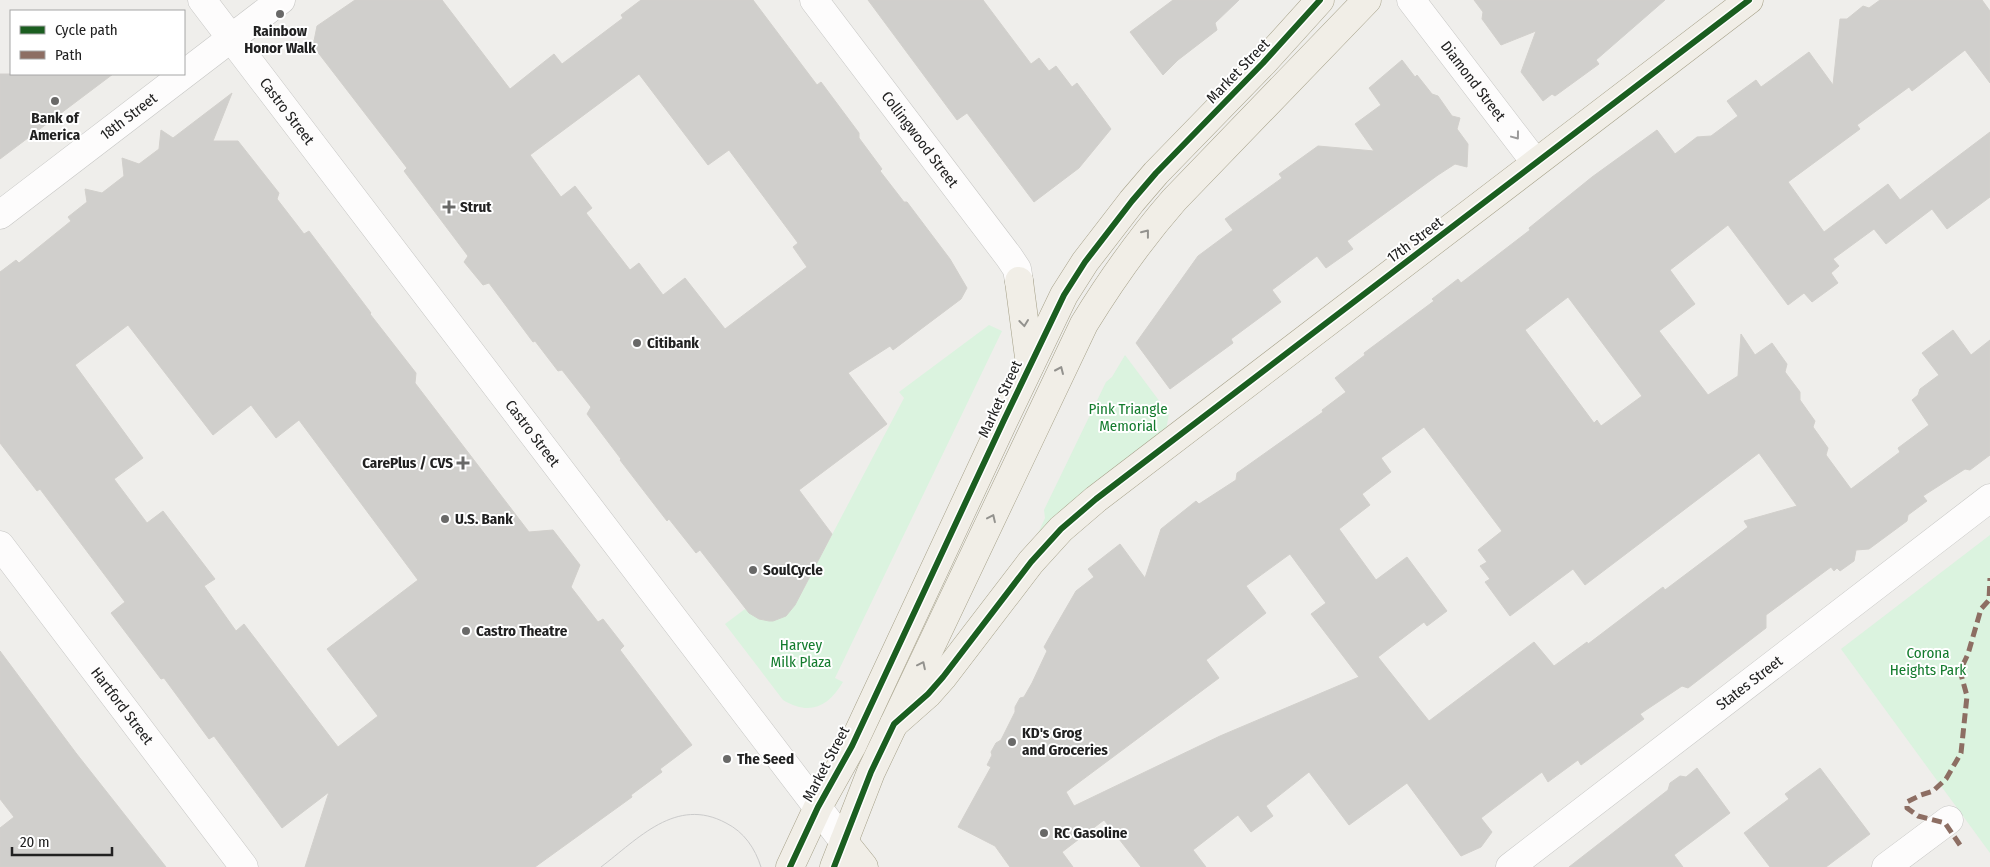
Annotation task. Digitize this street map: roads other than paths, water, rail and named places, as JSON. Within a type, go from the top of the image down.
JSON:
[{"type":"main road","name":"Market Street","points":[[790,867],[818,807],[852,746],[1064,295],[1091,254],[1132,200],[1263,63],[1320,0]]},
{"type":"main road","points":[[834,867],[871,772],[1067,356],[1104,290],[1149,228],[1174,200],[1367,0]]},
{"type":"main road","name":"17th Street","points":[[894,724],[922,700],[943,677],[1032,562],[1060,529],[1096,499],[1749,0]]},
{"type":"main road","points":[[1020,281],[1030,365]]},
{"type":"main road","name":"Castro Street","points":[[844,842],[864,867]]},
{"type":"street","name":"Castro Street","points":[[202,0],[844,842]]},
{"type":"street","name":"18th Street","points":[[185,73],[281,0]]},
{"type":"street","name":"Collingwood Street","points":[[814,0],[1009,257],[1020,281]]},
{"type":"street","name":"Diamond Street","points":[[1411,0],[1536,162]]},
{"type":"street","name":"18th Street","points":[[0,215],[182,75]]},
{"type":"street","name":"States Street","points":[[1510,867],[1990,498]]},
{"type":"street","name":"Hartford Street","points":[[0,545],[244,867]]},
{"type":"street","points":[[1886,867],[1949,820]]},
{"type":"tram line","points":[[601,867],[659,824],[674,818],[691,815],[708,816],[726,823],[738,831],[756,853],[761,867]]},
{"type":"place","name":"Rainbow Honor Walk","points":[[280,14]]},
{"type":"place","name":"Bank of America","points":[[55,101]]},
{"type":"place","name":"Strut","points":[[449,207]]},
{"type":"place","name":"Citibank","points":[[637,343]]},
{"type":"place","name":"CarePlus / CVS","points":[[463,463]]},
{"type":"place","name":"U.S. Bank","points":[[445,519]]},
{"type":"place","name":"SoulCycle","points":[[753,570]]},
{"type":"place","name":"Castro Theatre","points":[[466,631]]},
{"type":"place","name":"KD's Grog and Groceries","points":[[1012,742]]},
{"type":"place","name":"The Seed","points":[[727,759]]},
{"type":"place","name":"RC Gasoline","points":[[1044,833]]},
{"type":"park label","name":"Pink Triangle Memorial","points":[[1128,418]]},
{"type":"park label","name":"Harvey Milk Plaza","points":[[801,654]]},
{"type":"park label","name":"Corona Heights Park","points":[[1928,662]]}]
